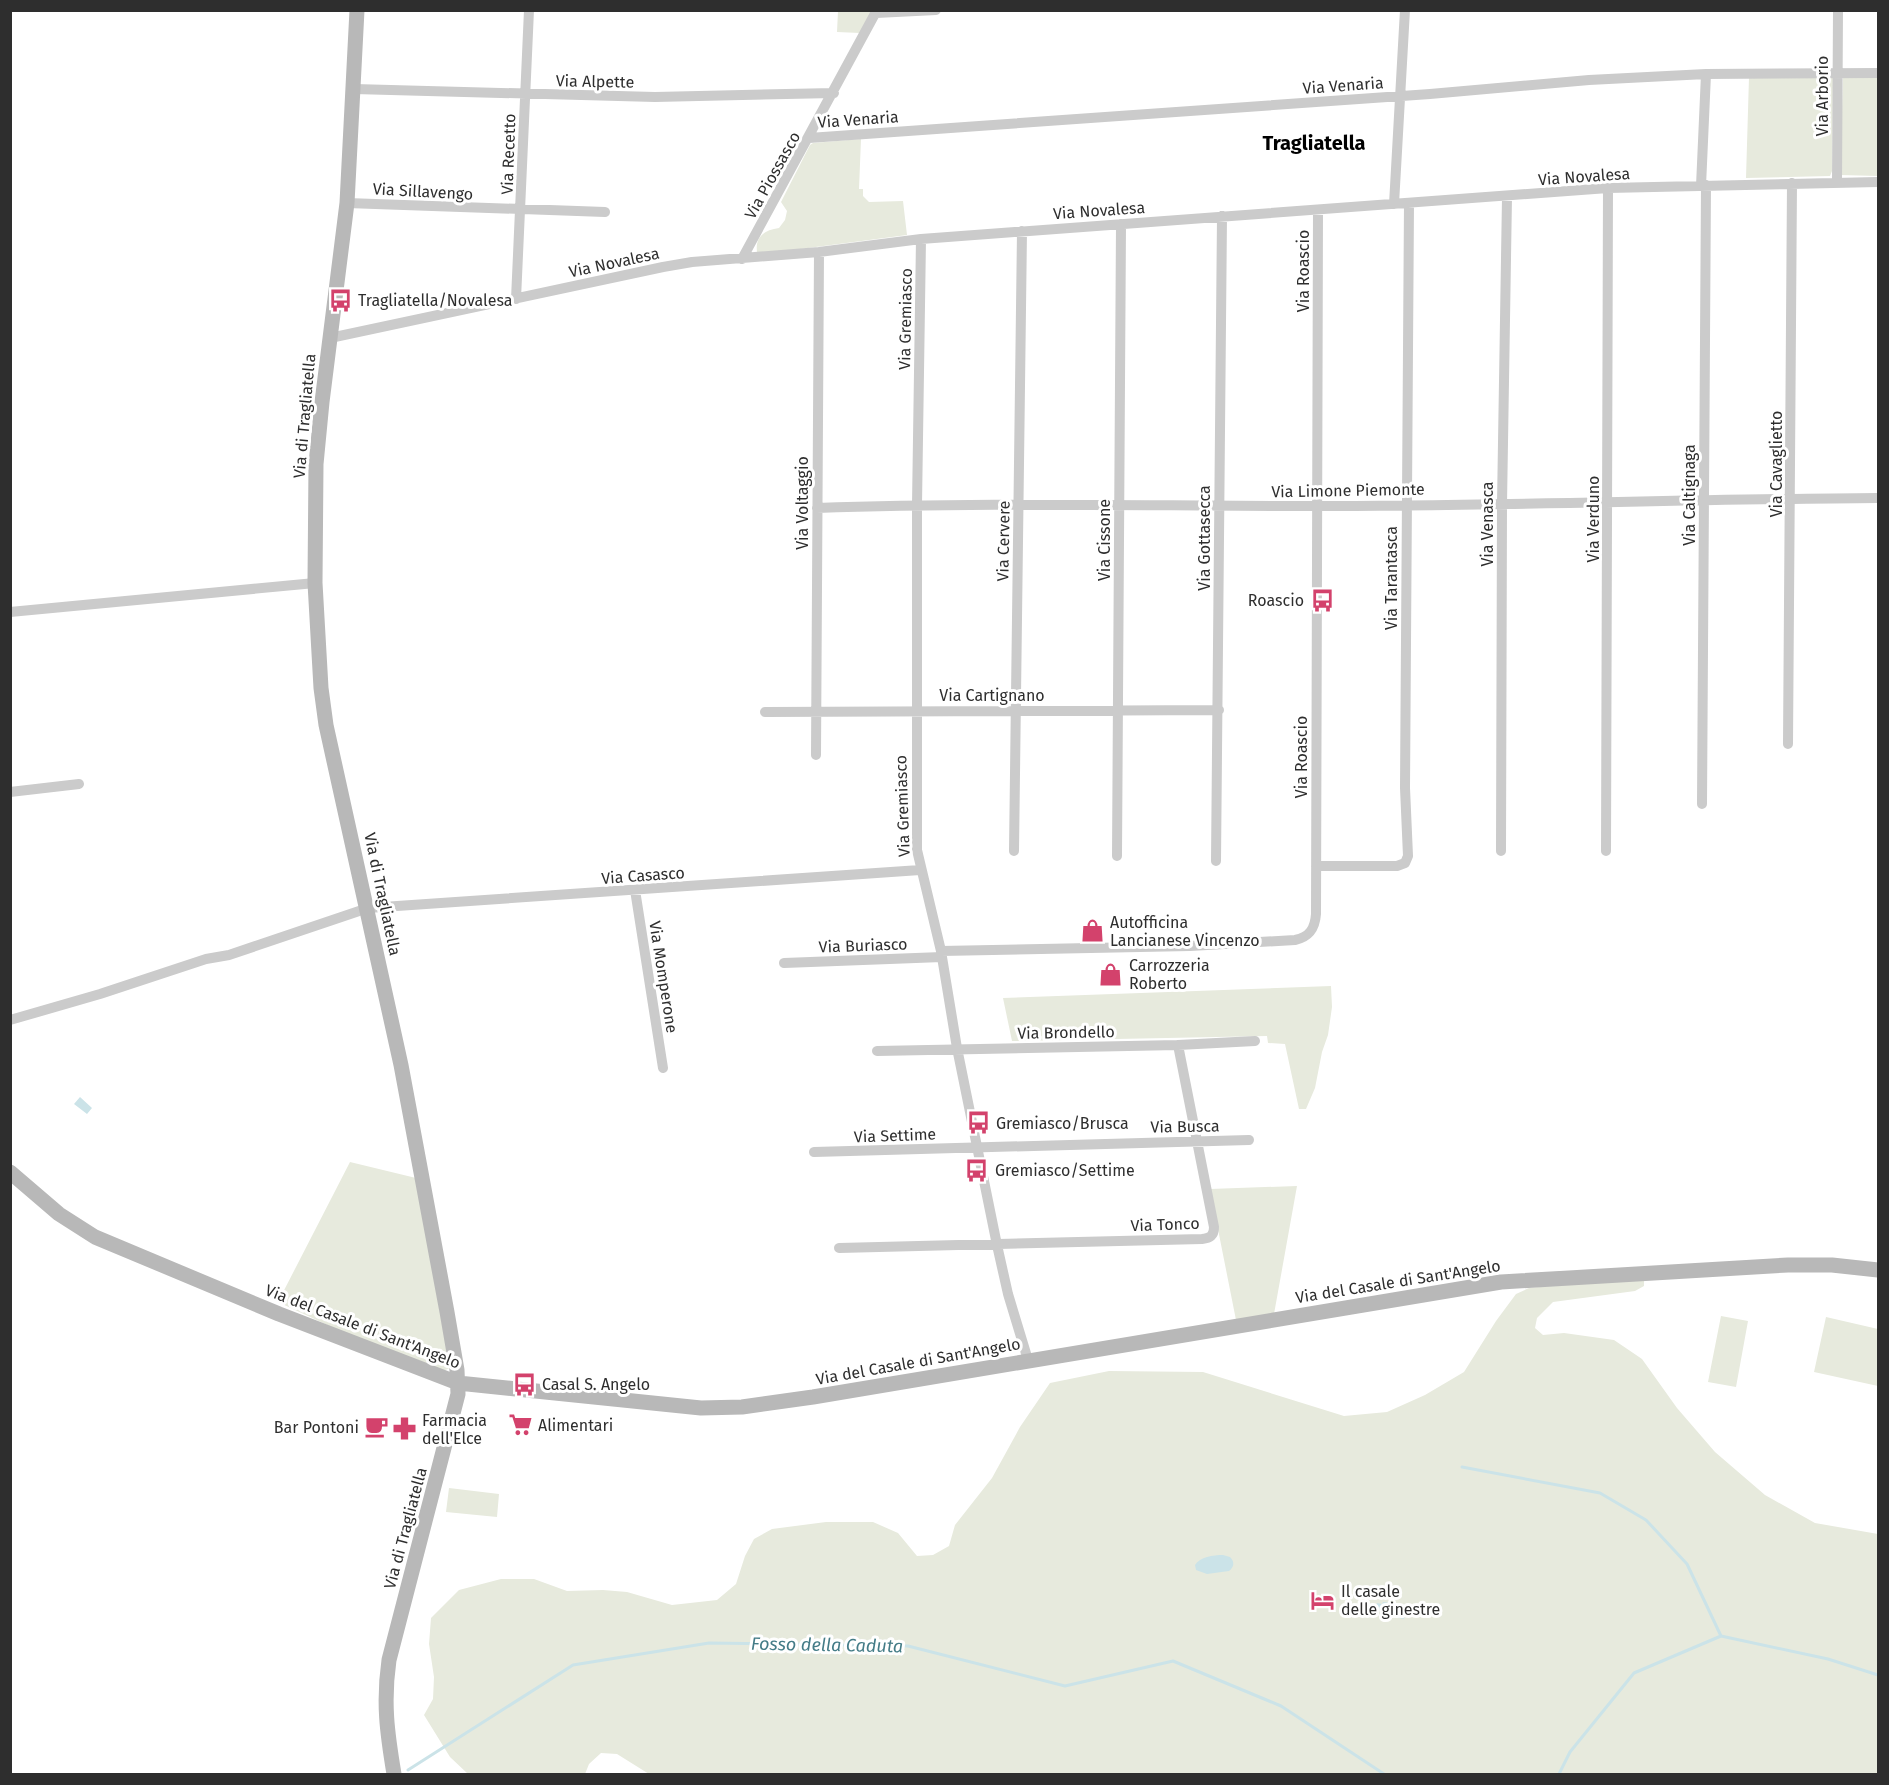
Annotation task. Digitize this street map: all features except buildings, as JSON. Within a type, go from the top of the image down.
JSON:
[{"type":"main road","name":"Via di Tragliatella","points":[[357,10],[347,202],[316,464],[315,583],[320,675],[324,713],[401,1065],[458,1383],[458,1394],[437,1480],[389,1659],[385,1715],[394,1774]]},
{"type":"main road","name":"Via del Casale di Sant'Angelo","points":[[10,1172],[59,1214],[95,1237],[279,1314],[458,1383],[654,1405],[742,1407],[813,1397],[1515,1280],[1805,1264],[1878,1270]]},
{"type":"street","name":"Via Recetto","points":[[516,299],[529,10]]},
{"type":"street","points":[[877,12],[936,10]]},
{"type":"street","points":[[1394,204],[1405,10]]},
{"type":"street","name":"Via Arborio","points":[[1837,182],[1838,10]]},
{"type":"street","name":"Via Piossasco","points":[[742,259],[877,12]]},
{"type":"street","name":"Via Venaria","points":[[809,138],[1401,96],[1589,80],[1706,74],[1878,73]]},
{"type":"street","name":"Via Caltignaga","points":[[1702,804],[1703,186],[1706,74]]},
{"type":"street","name":"Via Alpette","points":[[354,89],[655,97],[834,93]]},
{"type":"street","name":"Via Novalesa","points":[[330,338],[663,267],[819,252],[921,239],[1608,188],[1878,182]]},
{"type":"street","name":"Via Cavaglietto","points":[[1788,744],[1792,183]]},
{"type":"street","name":"Via Verduno","points":[[1606,850],[1608,188]]},
{"type":"street","name":"Via Venasca","points":[[1501,851],[1502,504],[1507,197]]},
{"type":"street","name":"Via Sillavengo","points":[[347,202],[605,212]]},
{"type":"street","name":"Via Tarantasca","points":[[1316,866],[1395,866],[1407,860],[1405,788],[1409,203]]},
{"type":"street","name":"Via Roascio","points":[[942,954],[1190,946],[1299,939],[1310,933],[1315,922],[1316,866],[1318,210]]},
{"type":"street","name":"Via Gottasecca","points":[[1216,861],[1222,216]]},
{"type":"street","name":"Via Cissone","points":[[1117,856],[1121,224]]},
{"type":"street","name":"Via Cervere","points":[[1014,851],[1022,231]]},
{"type":"street","name":"Via Gremiasco","points":[[921,239],[915,710],[917,846],[920,870],[942,954],[957,1048],[997,1245],[1008,1294],[1028,1360]]},
{"type":"street","name":"Via Voltaggio","points":[[816,754],[819,252]]},
{"type":"street","name":"Via Limone Piemonte","points":[[817,508],[1019,504],[1316,506],[1608,504],[1791,498],[1878,498]]},
{"type":"street","points":[[10,612],[315,583]]},
{"type":"street","name":"Via Cartignano","points":[[765,712],[1219,710]]},
{"type":"street","points":[[10,792],[79,784]]},
{"type":"street","name":"Via Casasco","points":[[10,1020],[100,994],[206,958],[229,955],[368,908],[920,870]]},
{"type":"street","name":"Via Momperone","points":[[635,890],[663,1068]]},
{"type":"street","name":"Via Buriasco","points":[[784,963],[942,954]]},
{"type":"street","name":"Via Brondello","points":[[877,1051],[1178,1045],[1255,1041]]},
{"type":"street","name":"Via Tonco","points":[[997,1245],[1210,1237],[1214,1227],[1178,1045]]},
{"type":"street","name":"Via Busca","points":[[977,1147],[1249,1140]]},
{"type":"street","name":"Via Settime","points":[[814,1152],[977,1147]]},
{"type":"street","points":[[840,1248],[997,1245]]},
{"type":"shaded area","points":[[838,11],[872,11],[860,33],[837,32]]},
{"type":"shaded area","points":[[1878,76],[1878,176],[1840,175],[1843,77]]},
{"type":"shaded area","points":[[1749,77],[1833,78],[1832,171],[1830,176],[1746,178]]},
{"type":"shaded area","points":[[861,139],[859,189],[863,189],[863,196],[869,202],[903,201],[907,235],[770,253],[757,252],[759,238],[769,230],[779,228],[785,220],[787,211],[781,202],[810,145]]},
{"type":"shaded area","points":[[1331,986],[1332,1007],[1328,1035],[1315,1088],[1306,1109],[1299,1109],[1285,1044],[1268,1043],[1267,1036],[1012,1041],[1003,998]]},
{"type":"shaded area","points":[[350,1162],[416,1178],[450,1368],[443,1371],[366,1343],[278,1302]]},
{"type":"shaded area","points":[[1297,1186],[1274,1314],[1236,1320],[1210,1189]]},
{"type":"shaded area","points":[[1644,1280],[1644,1286],[1635,1291],[1553,1302],[1537,1318],[1535,1328],[1543,1335],[1564,1333],[1614,1340],[1642,1359],[1677,1408],[1715,1452],[1765,1495],[1815,1523],[1878,1534],[1878,1774],[649,1774],[617,1754],[601,1753],[589,1764],[585,1774],[468,1774],[450,1757],[424,1715],[433,1699],[434,1677],[429,1644],[431,1618],[459,1590],[501,1579],[534,1579],[567,1591],[627,1592],[672,1605],[717,1600],[736,1584],[745,1556],[754,1539],[772,1529],[826,1522],[873,1522],[898,1533],[917,1556],[933,1555],[949,1546],[955,1525],[992,1478],[1020,1427],[1050,1383],[1109,1371],[1203,1372],[1344,1416],[1387,1412],[1425,1395],[1464,1372],[1516,1294],[1529,1288]]},
{"type":"shaded area","points":[[1721,1316],[1748,1321],[1736,1387],[1708,1382]]},
{"type":"shaded area","points":[[1826,1317],[1878,1329],[1878,1386],[1814,1372]]},
{"type":"shaded area","points":[[449,1488],[499,1494],[497,1517],[446,1512]]},
{"type":"water","points":[[80,1097],[92,1108],[87,1114],[74,1104]]},
{"type":"water","points":[[1223,1555],[1230,1557],[1233,1561],[1233,1566],[1229,1571],[1207,1574],[1196,1570],[1195,1565],[1203,1558]]},
{"type":"water","points":[[1383,1602],[1407,1605],[1404,1619],[1375,1609],[1377,1603],[1382,1604]]},
{"type":"waterway","points":[[1462,1467],[1600,1493],[1646,1520],[1687,1564],[1721,1636]]},
{"type":"waterway","name":"Fosso della Caduta","points":[[1559,1774],[1570,1752],[1634,1673],[1721,1636],[1828,1659],[1878,1675]]},
{"type":"waterway","name":"Fosso della Caduta","points":[[408,1770],[573,1665],[709,1643],[908,1646],[1065,1686],[1173,1661],[1281,1706],[1384,1774]]},
{"type":"place","name":"Tragliatella/Novalesa","points":[[340,300]]},
{"type":"place","name":"Roascio","points":[[1322,600]]},
{"type":"place","name":"Autofficina Lancianese Vincenzo","points":[[1092,931]]},
{"type":"place","name":"Carrozzeria Roberto","points":[[1111,974]]},
{"type":"place","name":"Gremiasco/Brusca","points":[[978,1123]]},
{"type":"place","name":"Gremiasco/Settime","points":[[977,1170]]},
{"type":"place","name":"Casal S. Angelo","points":[[524,1384]]},
{"type":"place","name":"Alimentari","points":[[520,1425]]},
{"type":"place","name":"Bar Pontoni","points":[[377,1427]]},
{"type":"place","name":"Farmacia dell'Elce","points":[[404,1429]]},
{"type":"place","name":"Il casale delle ginestre","points":[[1323,1600]]},
{"type":"district","name":"Tragliatella","points":[[1314,143]]}]
